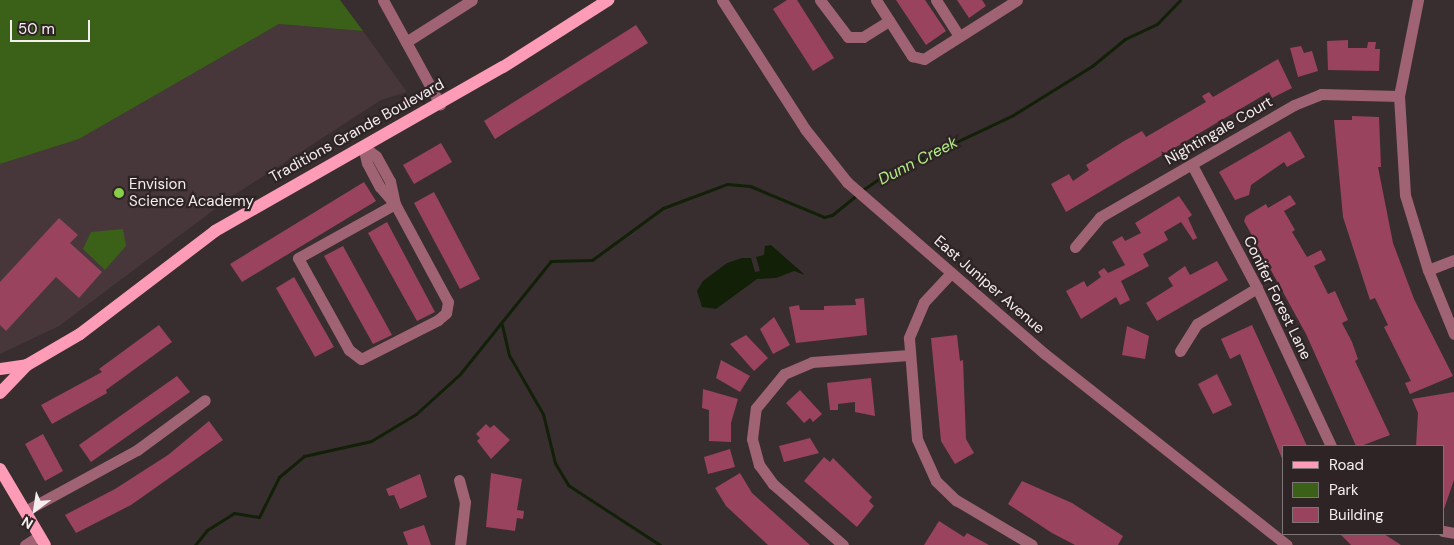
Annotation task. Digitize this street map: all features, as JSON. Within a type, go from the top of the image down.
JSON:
[{"type":"main road","name":"Traditions Grande Boulevard","points":[[0,393],[27,365],[80,334],[215,232],[440,104],[608,0]]},
{"type":"main road","name":"Traditions Grande Boulevard","points":[[0,369],[27,365]]},
{"type":"main road","points":[[0,468],[42,541]]},
{"type":"street","points":[[383,0],[440,104]]},
{"type":"street","points":[[406,42],[472,0]]},
{"type":"street","name":"East Juniper Avenue","points":[[722,0],[805,129],[840,174],[1045,354],[1287,545]]},
{"type":"street","points":[[820,0],[848,37],[863,37],[889,21]]},
{"type":"street","points":[[876,0],[912,56],[924,59],[960,36],[1001,4],[1017,0]]},
{"type":"street","points":[[936,0],[960,36]]},
{"type":"street","points":[[1418,0],[1399,96],[1405,195],[1428,270],[1454,334]]},
{"type":"street","name":"Nightingale Court","points":[[1075,247],[1100,217],[1294,105],[1321,94],[1399,96]]},
{"type":"street","points":[[364,146],[366,163],[380,187],[396,204],[444,292],[448,308],[438,320],[361,359],[348,350],[298,258],[396,204]]},
{"type":"street","name":"Conifer Forest Lane","points":[[1192,165],[1257,288],[1331,445]]},
{"type":"street","points":[[1428,270],[1454,260]]},
{"type":"street","points":[[951,273],[916,317],[909,355],[917,439],[936,481],[956,500],[1032,545]]},
{"type":"street","points":[[1180,351],[1197,324],[1257,288]]},
{"type":"street","points":[[843,545],[773,484],[759,465],[752,439],[756,408],[784,374],[812,362],[909,355]]},
{"type":"street","points":[[25,512],[137,450],[205,400]]},
{"type":"street","points":[[458,480],[465,502],[460,545]]},
{"type":"street","points":[[25,545],[42,541]]},
{"type":"shaded area","name":"Envision Science Academy","points":[[279,24],[363,31],[407,92],[381,100],[231,197],[59,326],[0,354],[0,164],[79,139]]},
{"type":"shaded area","points":[[771,245],[805,275],[794,271],[776,278],[757,279],[716,309],[702,307],[697,291],[703,281],[727,263],[742,258],[751,258],[755,272],[760,271],[756,257],[764,255],[765,246]]},
{"type":"green space","points":[[0,0],[340,0],[363,31],[279,24],[79,139],[0,164]]},
{"type":"green space","points":[[123,229],[126,246],[105,270],[83,249],[91,232]]},
{"type":"building","points":[[787,0],[797,0],[834,58],[813,71],[773,9]]},
{"type":"building","points":[[896,0],[925,0],[946,31],[926,45]]},
{"type":"building","points":[[957,0],[982,0],[986,6],[969,18]]},
{"type":"building","points":[[636,25],[648,43],[495,139],[484,121]]},
{"type":"building","points":[[1348,40],[1348,48],[1367,48],[1368,42],[1376,42],[1375,49],[1380,49],[1379,71],[1328,70],[1327,41]]},
{"type":"building","points":[[1301,46],[1304,53],[1312,51],[1318,71],[1298,77],[1290,48]]},
{"type":"building","points":[[1278,59],[1292,88],[1272,98],[1269,92],[1066,212],[1051,184],[1069,174],[1073,181],[1089,170],[1086,165],[1124,141],[1142,131],[1146,137],[1206,102],[1202,96],[1209,92],[1213,97]]},
{"type":"building","points":[[1352,116],[1379,117],[1381,167],[1378,167],[1393,243],[1414,299],[1453,376],[1410,394],[1405,383],[1411,381],[1384,327],[1388,325],[1375,298],[1370,300],[1343,217],[1334,120],[1352,120]]},
{"type":"building","points":[[1290,131],[1305,157],[1287,167],[1284,162],[1251,185],[1249,195],[1235,200],[1219,172]]},
{"type":"building","points":[[441,143],[452,162],[414,184],[403,165]]},
{"type":"building","points":[[364,182],[376,201],[242,282],[230,264]]},
{"type":"building","points":[[434,192],[480,279],[460,289],[414,203]]},
{"type":"building","points":[[1290,195],[1296,204],[1284,211],[1295,230],[1292,232],[1307,257],[1321,250],[1326,260],[1314,266],[1328,294],[1335,291],[1348,320],[1342,323],[1358,359],[1355,361],[1390,435],[1364,445],[1356,445],[1306,334],[1244,221],[1246,216],[1266,204],[1268,208]]},
{"type":"building","points":[[1179,196],[1192,215],[1188,218],[1197,238],[1193,240],[1181,222],[1164,232],[1168,240],[1143,254],[1149,266],[1121,281],[1130,300],[1120,305],[1116,297],[1081,319],[1066,291],[1084,281],[1087,287],[1101,277],[1098,272],[1104,268],[1108,273],[1125,265],[1112,242],[1122,236],[1125,241],[1141,233],[1135,223]]},
{"type":"building","points":[[59,218],[78,235],[70,243],[102,272],[79,298],[56,277],[6,331],[0,325],[0,282]]},
{"type":"building","points":[[387,222],[435,312],[417,321],[368,233]]},
{"type":"building","points":[[343,246],[392,335],[373,344],[324,256]]},
{"type":"building","points":[[1217,261],[1228,280],[1157,321],[1146,303],[1173,286],[1168,278],[1185,266],[1190,275]]},
{"type":"building","points":[[294,277],[334,347],[315,357],[276,288]]},
{"type":"building","points":[[864,298],[867,335],[796,343],[789,307],[799,305],[800,310],[824,310],[824,306],[856,305],[855,299]]},
{"type":"building","points":[[774,317],[790,345],[773,354],[760,329]]},
{"type":"building","points":[[159,325],[172,342],[106,390],[107,393],[52,424],[41,405],[102,372],[99,369]]},
{"type":"building","points":[[1252,325],[1307,445],[1282,445],[1282,459],[1240,354],[1230,359],[1221,339]]},
{"type":"building","points":[[1127,326],[1149,336],[1145,359],[1122,355]]},
{"type":"building","points":[[746,335],[768,358],[754,371],[730,344]]},
{"type":"building","points":[[957,335],[960,361],[963,360],[966,439],[974,453],[955,464],[941,441],[931,338]]},
{"type":"building","points":[[721,360],[750,376],[740,392],[716,378]]},
{"type":"building","points":[[1217,374],[1232,405],[1213,414],[1198,384]]},
{"type":"building","points":[[177,376],[190,392],[91,462],[79,445]]},
{"type":"building","points":[[871,378],[875,416],[855,412],[855,402],[838,404],[838,410],[830,410],[827,383]]},
{"type":"building","points":[[703,389],[738,399],[731,423],[731,442],[709,441],[709,410],[702,408]]},
{"type":"building","points":[[800,390],[822,414],[813,422],[810,418],[804,423],[786,403]]},
{"type":"building","points":[[1454,392],[1454,480],[1444,509],[1444,445],[1416,445],[1418,413],[1412,399]]},
{"type":"building","points":[[209,421],[223,440],[131,505],[76,533],[65,515],[115,489],[168,455]]},
{"type":"building","points":[[486,424],[490,428],[494,425],[510,440],[491,459],[477,441],[480,438],[476,434]]},
{"type":"building","points":[[43,434],[63,471],[45,481],[25,444]]},
{"type":"building","points":[[810,438],[819,453],[784,462],[779,446]]},
{"type":"building","points":[[730,449],[735,467],[708,474],[704,457]]},
{"type":"building","points":[[824,457],[830,462],[833,458],[872,497],[869,501],[874,506],[857,527],[804,481]]},
{"type":"building","points":[[491,473],[522,479],[517,510],[524,511],[523,519],[517,518],[515,531],[486,527]]},
{"type":"building","points":[[740,473],[752,493],[810,545],[768,545],[726,506],[715,488]]},
{"type":"building","points":[[420,474],[427,497],[400,509],[394,495],[389,496],[386,489]]},
{"type":"building","points":[[1022,481],[1072,503],[1123,536],[1118,545],[1075,545],[1052,533],[1008,504]]},
{"type":"building","points":[[939,521],[964,537],[967,533],[989,545],[924,545]]},
{"type":"building","points":[[424,525],[431,545],[408,545],[403,532]]},
{"type":"building","points":[[1341,535],[1386,535],[1401,545],[1351,545]]},
{"type":"waterway","name":"Dunn Creek","points":[[861,191],[882,177],[1013,115],[1092,66],[1125,39],[1157,24],[1180,0]]},
{"type":"waterway","name":"Dunn Creek","points":[[195,545],[207,530],[234,513],[259,517],[279,477],[304,456],[371,441],[416,414],[460,374],[551,261],[592,260],[663,208],[727,184],[750,186],[824,217],[832,215],[857,195]]},
{"type":"waterway","points":[[502,325],[509,355],[543,414],[555,463],[568,485],[660,545]]},
{"type":"place","name":"Envision Science Academy","points":[[119,193]]}]
